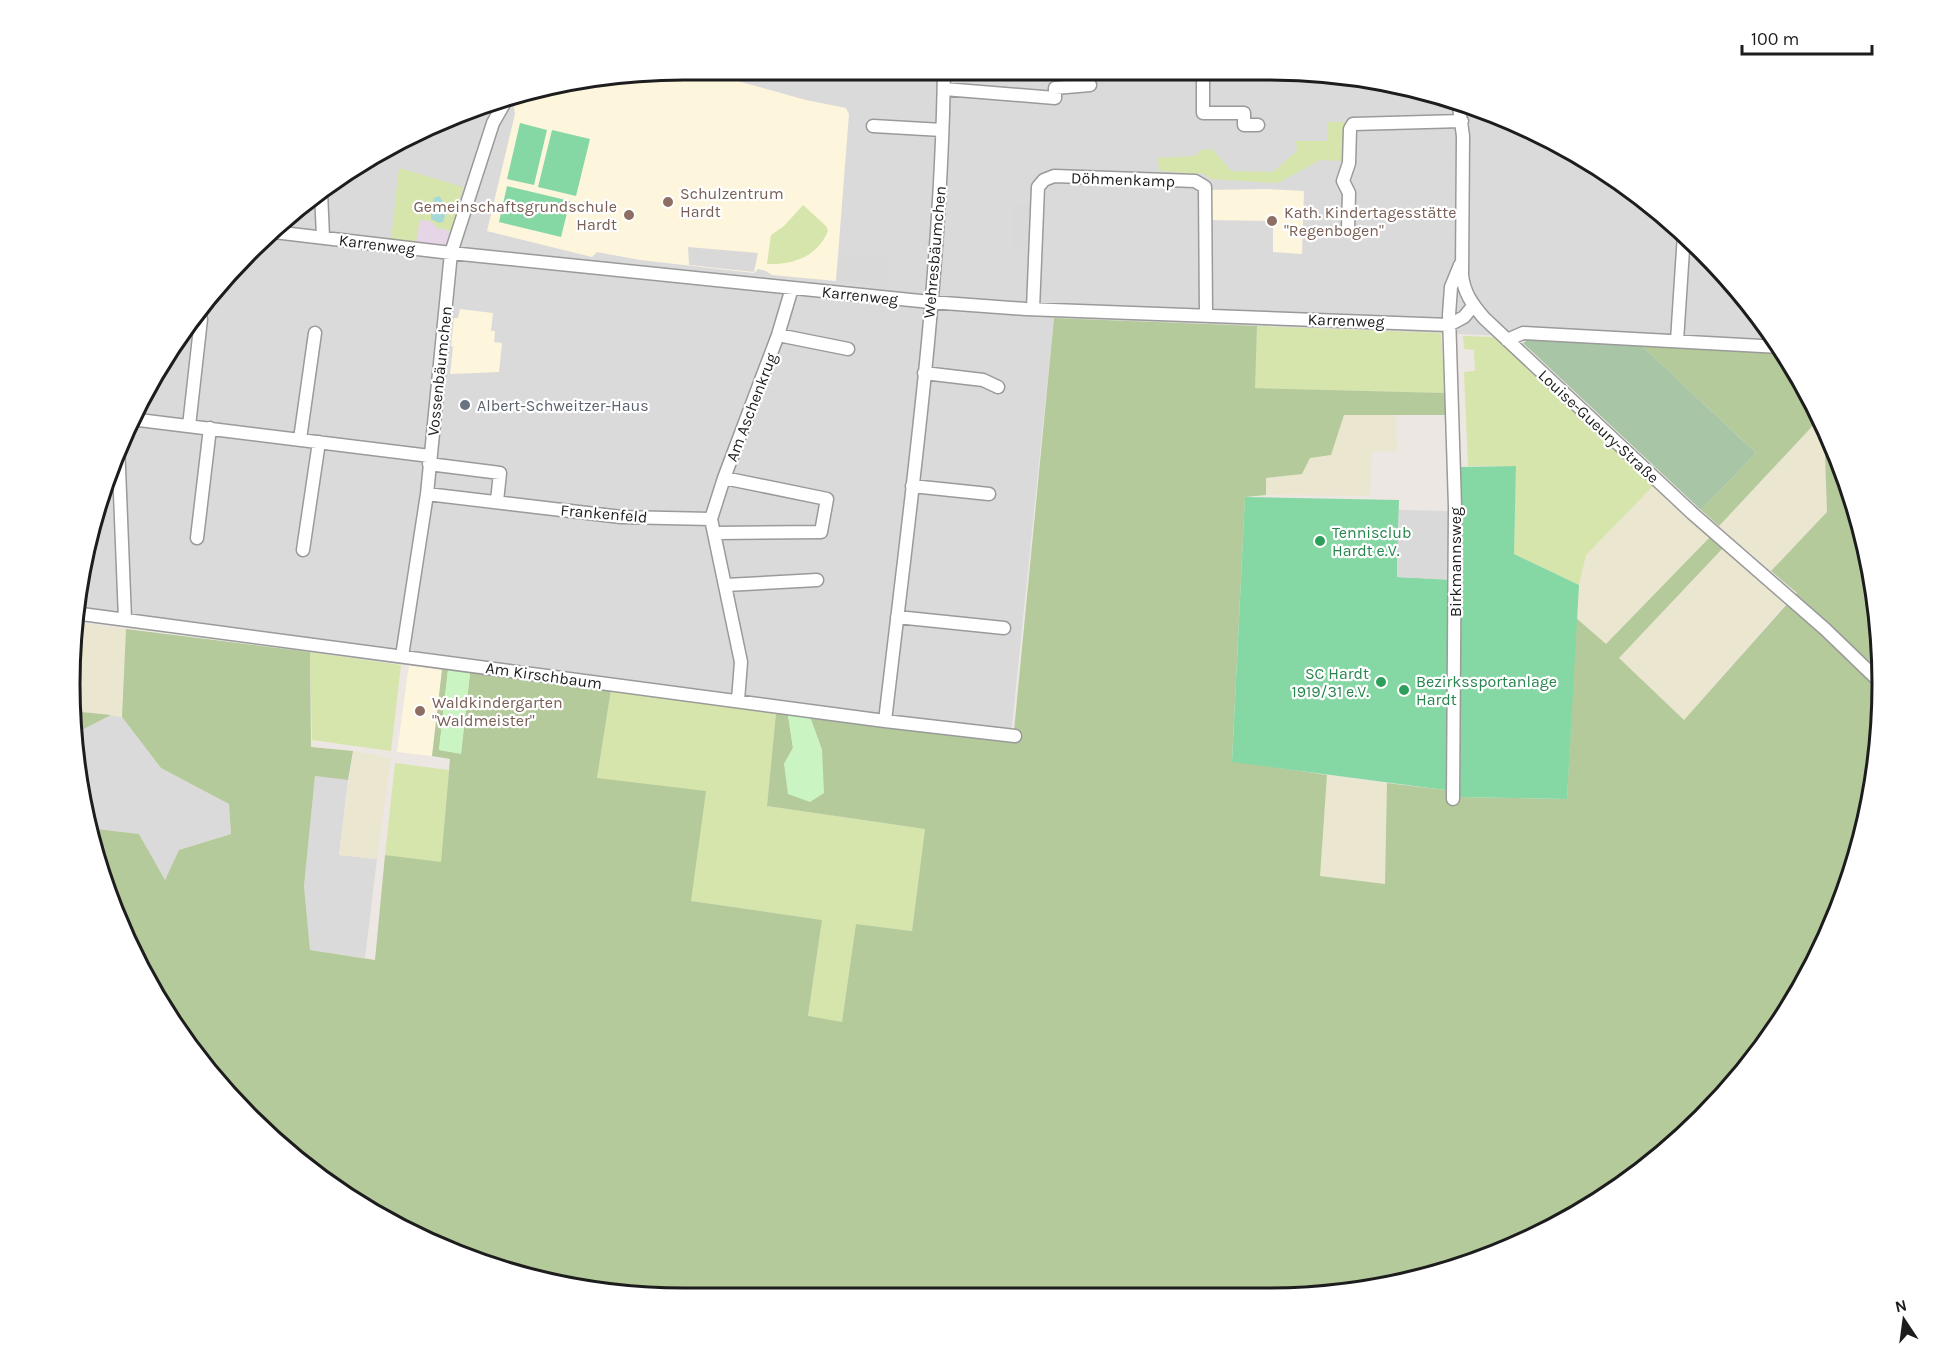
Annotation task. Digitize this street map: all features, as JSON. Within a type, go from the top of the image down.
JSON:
[{"type":"street","name":"Wehresbäumchen","points":[[885,720],[924,373],[941,176],[944,79]]},
{"type":"street","points":[[1203,79],[1203,113],[1244,113],[1244,125],[1258,125]]},
{"type":"street","points":[[944,89],[1055,98],[1055,88],[1090,85]]},
{"type":"street","name":"Vossenbäumchen","points":[[402,656],[426,494],[451,253],[490,132],[502,108]]},
{"type":"street","name":"Louise-Gueury-Straße","points":[[1460,111],[1461,262],[1464,288],[1473,306],[1692,513],[1825,629],[1872,674]]},
{"type":"street","points":[[1347,229],[1349,194],[1343,180],[1349,163],[1350,129],[1353,124],[1462,121]]},
{"type":"street","points":[[873,126],[942,130]]},
{"type":"street","name":"Döhmenkamp","points":[[1033,309],[1038,187],[1044,180],[1054,176],[1063,176],[1195,181],[1205,188],[1206,315]]},
{"type":"street","points":[[321,200],[322,237]]},
{"type":"street","name":"Karrenweg","points":[[282,233],[451,253],[930,302],[1033,309],[1449,320]]},
{"type":"street","points":[[1677,341],[1683,246]]},
{"type":"street","points":[[1461,262],[1451,287],[1449,320],[1464,317],[1473,306]]},
{"type":"street","name":"Am Aschenkrug","points":[[711,519],[724,478],[778,335],[792,288]]},
{"type":"street","points":[[189,426],[201,320]]},
{"type":"street","name":"Birkmannsweg","points":[[1449,320],[1455,507],[1453,799]]},
{"type":"street","points":[[300,439],[315,333]]},
{"type":"street","points":[[1507,340],[1522,333],[1770,346]]},
{"type":"street","name":"Am Aschenkrug","points":[[778,335],[848,349]]},
{"type":"street","points":[[924,373],[983,380],[998,387]]},
{"type":"street","points":[[141,420],[300,439],[500,473],[496,501]]},
{"type":"street","points":[[197,538],[210,428]]},
{"type":"street","points":[[303,550],[319,442]]},
{"type":"street","points":[[119,471],[125,620]]},
{"type":"street","name":"Am Aschenkrug","points":[[715,533],[821,532],[827,499],[724,478]]},
{"type":"street","points":[[912,486],[989,494]]},
{"type":"street","name":"Frankenfeld","points":[[426,494],[621,517],[711,519]]},
{"type":"street","points":[[711,519],[741,662],[738,700]]},
{"type":"street","points":[[726,585],[817,580]]},
{"type":"street","name":"Am Kirschbaum","points":[[84,614],[1016,736]]},
{"type":"street","points":[[897,617],[1004,628]]},
{"type":"shaded area","points":[[684,79],[1268,79],[1308,81],[1386,91],[1424,100],[1499,126],[1570,160],[1604,181],[1636,204],[1695,257],[1722,285],[1767,343],[1532,337],[1054,318],[1011,735],[503,664],[84,611],[91,566],[100,528],[126,453],[142,417],[181,348],[230,285],[285,230],[348,181],[417,142],[490,112],[528,100],[605,85]]},
{"type":"shaded area","name":"Schulzentrum Hardt","points":[[684,79],[730,79],[806,100],[846,108],[849,114],[836,281],[772,275],[758,269],[754,273],[640,260],[597,252],[592,257],[487,231],[515,114],[515,104],[566,91],[644,81]]},
{"type":"shaded area","name":"Kath. Kindertagesstätte \"Regenbogen\"","points":[[1209,190],[1304,191],[1302,254],[1273,252],[1273,221],[1209,220]]},
{"type":"shaded area","points":[[316,204],[317,221],[309,221],[308,210]]},
{"type":"shaded area","points":[[1013,205],[1029,205],[1028,248],[1012,247]]},
{"type":"shaded area","points":[[419,220],[431,221],[437,228],[451,231],[448,240],[442,245],[416,242]]},
{"type":"shaded area","points":[[688,247],[758,253],[754,272],[689,265]]},
{"type":"shaded area","points":[[839,254],[887,257],[885,287],[836,281]]},
{"type":"shaded area","points":[[460,309],[493,313],[491,331],[495,331],[494,342],[502,343],[499,372],[450,374],[454,318],[458,318]]},
{"type":"shaded area","points":[[1396,414],[1397,451],[1372,452],[1370,496],[1266,495],[1266,478],[1302,474],[1310,458],[1339,433],[1344,415]]},
{"type":"shaded area","points":[[1814,425],[1825,450],[1827,512],[1771,571],[1719,526]]},
{"type":"shaded area","points":[[1653,486],[1710,537],[1605,645],[1576,618],[1579,585],[1586,555]]},
{"type":"shaded area","points":[[1399,510],[1452,511],[1452,580],[1397,577]]},
{"type":"shaded area","points":[[1722,549],[1786,603],[1684,720],[1619,658]]},
{"type":"shaded area","points":[[724,593],[735,656],[728,647],[719,600]]},
{"type":"shaded area","points":[[83,623],[126,629],[122,717],[81,712]]},
{"type":"shaded area","name":"Waldkindergarten \"Waldmeister\"","points":[[409,665],[442,670],[432,756],[397,752]]},
{"type":"shaded area","points":[[111,715],[122,717],[161,768],[229,804],[231,834],[179,850],[165,880],[139,834],[97,829],[91,802],[82,730]]},
{"type":"shaded area","points":[[353,751],[391,758],[377,859],[339,855]]},
{"type":"shaded area","points":[[1327,775],[1387,783],[1385,884],[1319,876]]},
{"type":"shaded area","points":[[315,776],[348,780],[339,855],[377,859],[365,958],[310,950],[304,886]]},
{"type":"green space","points":[[1327,122],[1346,122],[1343,161],[1320,160],[1278,183],[1210,179],[1205,174],[1159,171],[1158,158],[1195,156],[1201,150],[1212,149],[1231,171],[1273,172],[1297,151],[1296,141],[1327,141]]},
{"type":"green space","points":[[520,123],[547,130],[534,185],[507,179]]},
{"type":"green space","points":[[552,130],[590,139],[576,196],[538,187]]},
{"type":"green space","points":[[399,168],[463,187],[451,231],[437,228],[431,221],[420,220],[416,242],[391,239]]},
{"type":"green space","points":[[507,186],[570,201],[561,237],[499,222]]},
{"type":"green space","points":[[803,205],[826,226],[828,231],[823,240],[803,258],[786,263],[767,264],[771,235],[784,226]]},
{"type":"green space","points":[[1054,318],[1257,326],[1255,388],[1445,393],[1447,415],[1344,415],[1331,455],[1310,458],[1302,474],[1266,478],[1266,495],[1245,497],[1232,761],[1327,775],[1320,876],[1385,884],[1387,783],[1445,790],[1457,797],[1567,799],[1576,618],[1606,644],[1710,537],[1722,549],[1619,658],[1684,720],[1797,593],[1771,571],[1827,512],[1825,450],[1852,528],[1861,566],[1871,644],[1872,684],[1871,724],[1861,802],[1852,840],[1826,915],[1792,986],[1771,1020],[1748,1052],[1695,1111],[1636,1164],[1604,1187],[1535,1226],[1462,1256],[1386,1277],[1347,1283],[1268,1288],[644,1287],[566,1277],[490,1256],[417,1226],[348,1187],[285,1138],[230,1083],[204,1052],[160,986],[126,915],[97,829],[139,834],[165,880],[179,850],[231,834],[229,804],[161,768],[122,717],[126,629],[310,652],[311,747],[353,751],[348,780],[315,776],[304,886],[310,950],[375,960],[385,855],[441,862],[450,759],[432,756],[442,670],[448,670],[439,750],[461,753],[470,673],[611,690],[597,778],[706,791],[691,901],[822,920],[808,1016],[842,1022],[856,924],[912,931],[925,829],[767,806],[776,713],[788,715],[793,748],[784,764],[822,750],[810,717],[1013,741]]},
{"type":"green space","points":[[1257,326],[1441,333],[1445,393],[1254,388]]},
{"type":"green space","points":[[1463,336],[1494,337],[1653,486],[1586,555],[1579,585],[1514,554],[1516,466],[1468,466],[1464,372],[1475,371],[1474,350],[1464,349]]},
{"type":"green space","points":[[1532,337],[1641,345],[1756,453],[1701,510],[1523,343]]},
{"type":"green space","points":[[1641,345],[1773,351],[1792,382],[1814,425],[1719,526],[1701,510],[1756,453]]},
{"type":"green space","name":"Bezirkssportanlage Hardt","points":[[1516,466],[1514,554],[1579,585],[1567,799],[1457,797],[1445,790],[1232,762],[1245,497],[1399,500],[1397,577],[1460,580],[1460,467]]},
{"type":"green space","points":[[310,652],[401,665],[391,751],[312,740]]},
{"type":"green space","points":[[448,670],[470,673],[461,754],[439,750]]},
{"type":"green space","points":[[611,690],[776,713],[767,806],[925,829],[912,931],[856,924],[842,1022],[808,1017],[822,920],[691,901],[597,778]]},
{"type":"green space","points":[[81,712],[111,715],[82,730]]},
{"type":"green space","points":[[788,715],[810,717],[822,750],[824,793],[810,802],[788,794],[784,764],[793,748]]},
{"type":"green space","points":[[395,763],[449,770],[441,863],[385,855]]},
{"type":"water","points":[[439,196],[445,212],[443,222],[439,223],[431,219],[431,206],[434,198]]},
{"type":"place","name":"Schulzentrum Hardt","points":[[668,202]]},
{"type":"place","name":"Gemeinschaftsgrundschule Hardt","points":[[629,215]]},
{"type":"place","name":"Kath. Kindertagesstätte \"Regenbogen\"","points":[[1272,221]]},
{"type":"place","name":"Albert-Schweitzer-Haus","points":[[465,405]]},
{"type":"place","name":"Tennisclub Hardt e.V.","points":[[1320,541]]},
{"type":"place","name":"SC Hardt 1919/31 e.V.","points":[[1381,682]]},
{"type":"place","name":"Bezirkssportanlage Hardt","points":[[1404,690]]},
{"type":"place","name":"Waldkindergarten \"Waldmeister\"","points":[[420,711]]}]
